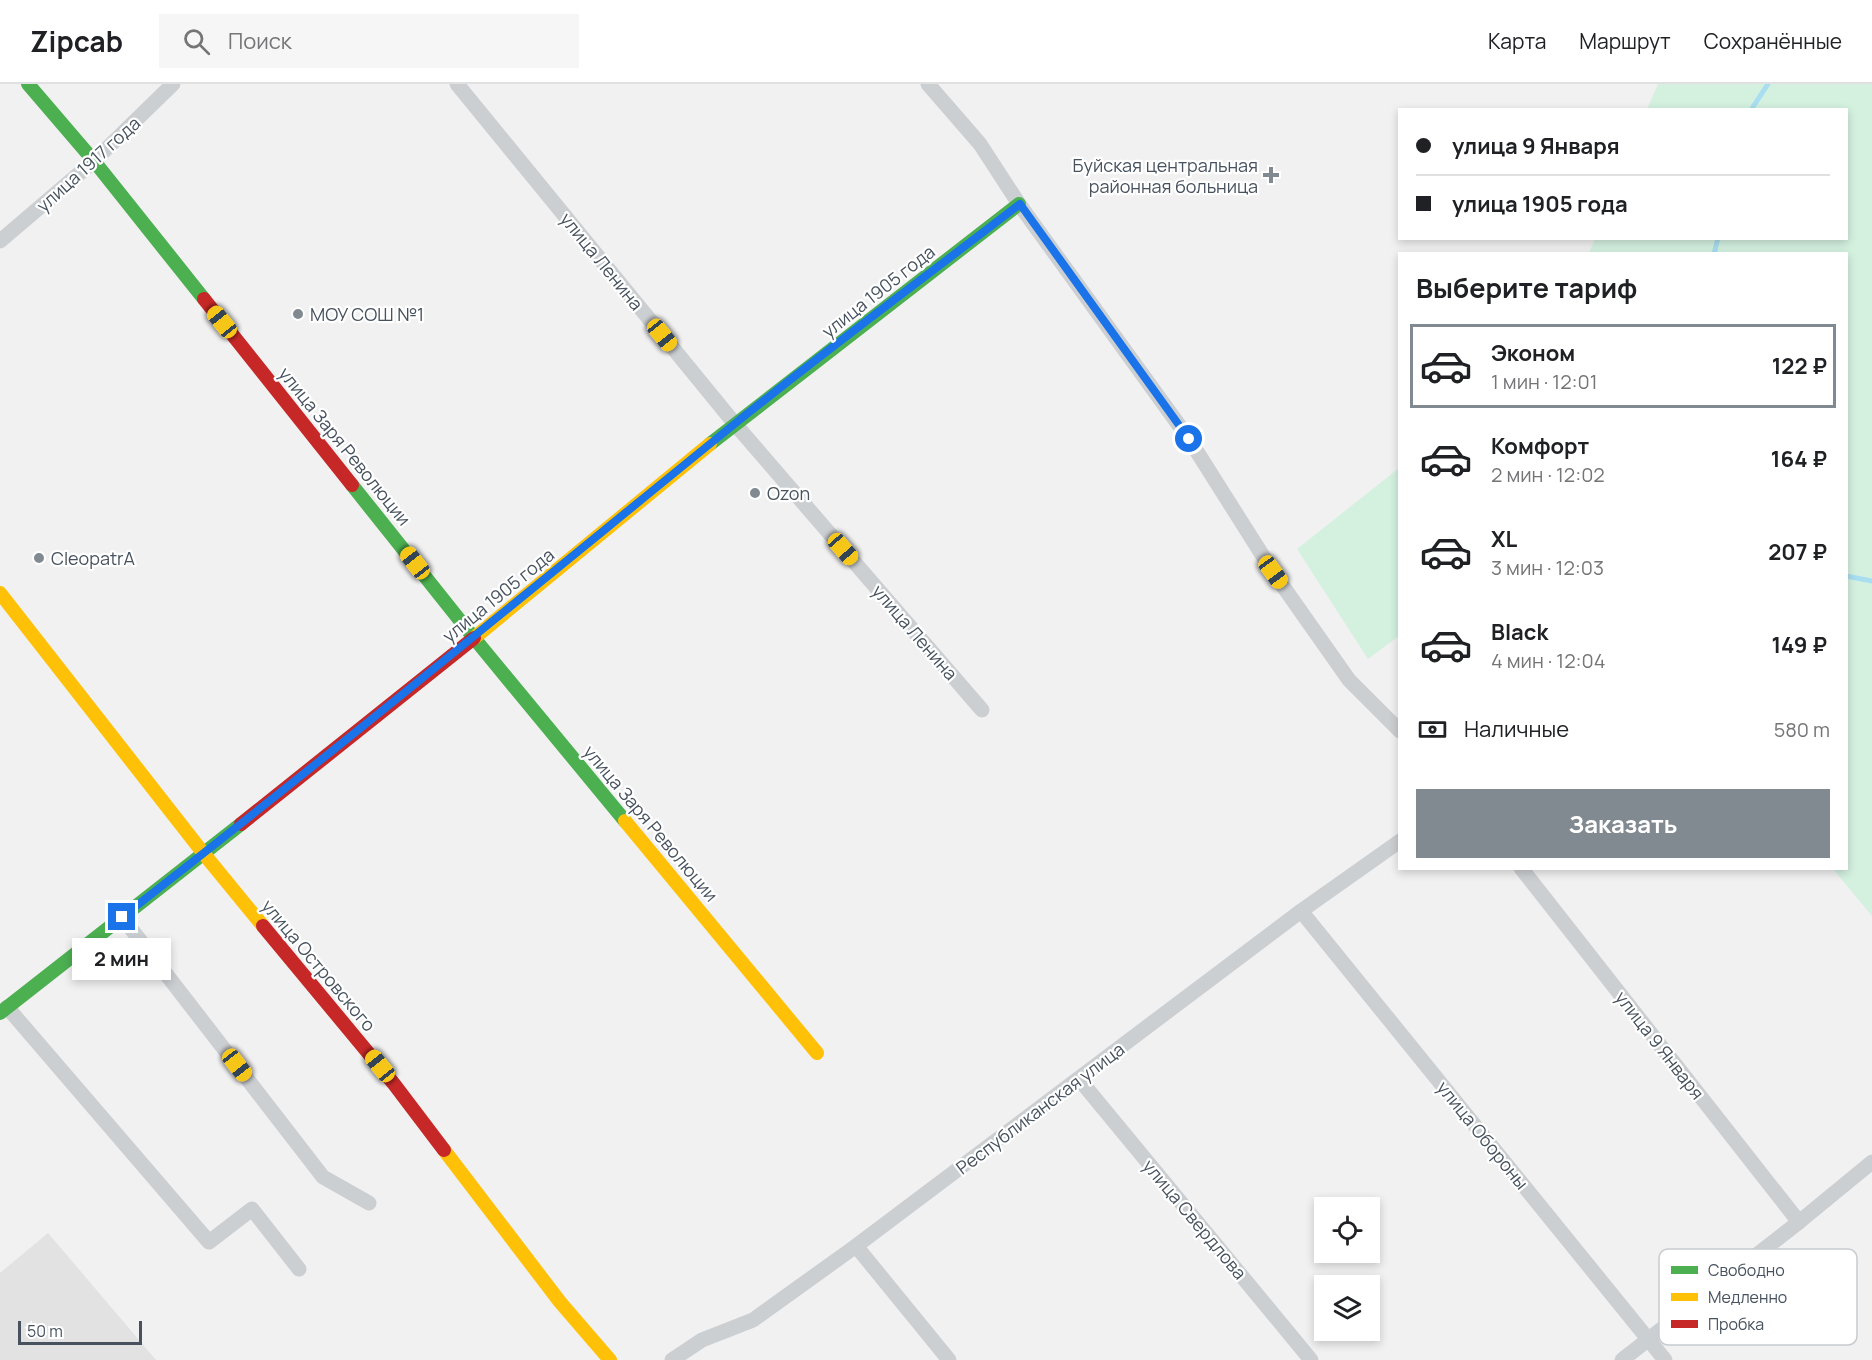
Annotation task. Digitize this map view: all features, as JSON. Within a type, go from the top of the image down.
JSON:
[{"type":"street","name":"улица Заря Революции","points":[[28,84],[94,161],[474,638],[817,1053]]},
{"type":"street","name":"улица 1917 года","points":[[0,241],[94,161],[173,84]]},
{"type":"street","name":"улица Ленина","points":[[457,84],[735,424],[982,710]]},
{"type":"street","points":[[928,84],[980,144],[1020,204],[1189,439],[1273,572],[1349,680],[1398,729]]},
{"type":"street","name":"улица 1905 года","points":[[3,1010],[204,854],[474,638],[735,424],[1020,204]]},
{"type":"street","name":"улица Островского","points":[[0,593],[204,854],[394,1084],[560,1302],[610,1360]]},
{"type":"street","name":"Республиканская улица","points":[[672,1360],[702,1340],[753,1320],[856,1246],[1301,911],[1398,842]]},
{"type":"street","name":"улица 9 Января","points":[[1523,870],[1799,1222]]},
{"type":"street","name":"улица Обороны","points":[[1301,911],[1665,1360]]},
{"type":"street","points":[[122,917],[324,1177],[369,1203]]},
{"type":"street","points":[[3,1010],[209,1242],[252,1209],[299,1269]]},
{"type":"street","name":"улица Свердлова","points":[[1079,1079],[1311,1360]]},
{"type":"street","points":[[1765,1249],[1872,1162]]},
{"type":"street","points":[[856,1246],[949,1360]]},
{"type":"street","points":[[1622,1360],[1659,1332]]},
{"type":"shaded area","points":[[48,1233],[156,1360],[0,1360],[0,1273]]},
{"type":"green space","points":[[1658,84],[1872,84],[1872,916],[1834,870],[1848,870],[1848,252],[1589,252],[1595,240],[1848,240],[1848,108],[1647,108]]},
{"type":"green space","points":[[1398,469],[1398,637],[1368,659],[1297,549]]},
{"type":"waterway","points":[[1752,108],[1768,84]]},
{"type":"waterway","points":[[1714,252],[1718,240]]},
{"type":"waterway","points":[[1848,576],[1872,581]]},
{"type":"traffic: fast","points":[[28,84],[94,161],[204,299]]},
{"type":"traffic: fast","points":[[710,444],[1019,204]]},
{"type":"traffic: fast","points":[[352,485],[625,821]]},
{"type":"traffic: fast","points":[[0,1013],[241,824]]},
{"type":"traffic: slow","points":[[474,638],[710,444]]},
{"type":"traffic: slow","points":[[0,593],[263,926]]},
{"type":"traffic: slow","points":[[625,821],[817,1053]]},
{"type":"traffic: slow","points":[[444,1150],[560,1302],[610,1360]]},
{"type":"traffic: jam","points":[[204,299],[352,485]]},
{"type":"traffic: jam","points":[[241,824],[474,638]]},
{"type":"traffic: jam","points":[[263,926],[394,1084],[444,1150]]},
{"type":"place","name":"Буйская центральная районная больница","points":[[1271,175]]},
{"type":"place","name":"МОУ СОШ №1","points":[[298,314]]},
{"type":"place","name":"Ozon","points":[[755,493]]},
{"type":"place","name":"CleopatrA","points":[[39,558]]},
{"type":"route","points":[[122,917],[474,638],[735,424],[1020,204],[1189,439]]}]
